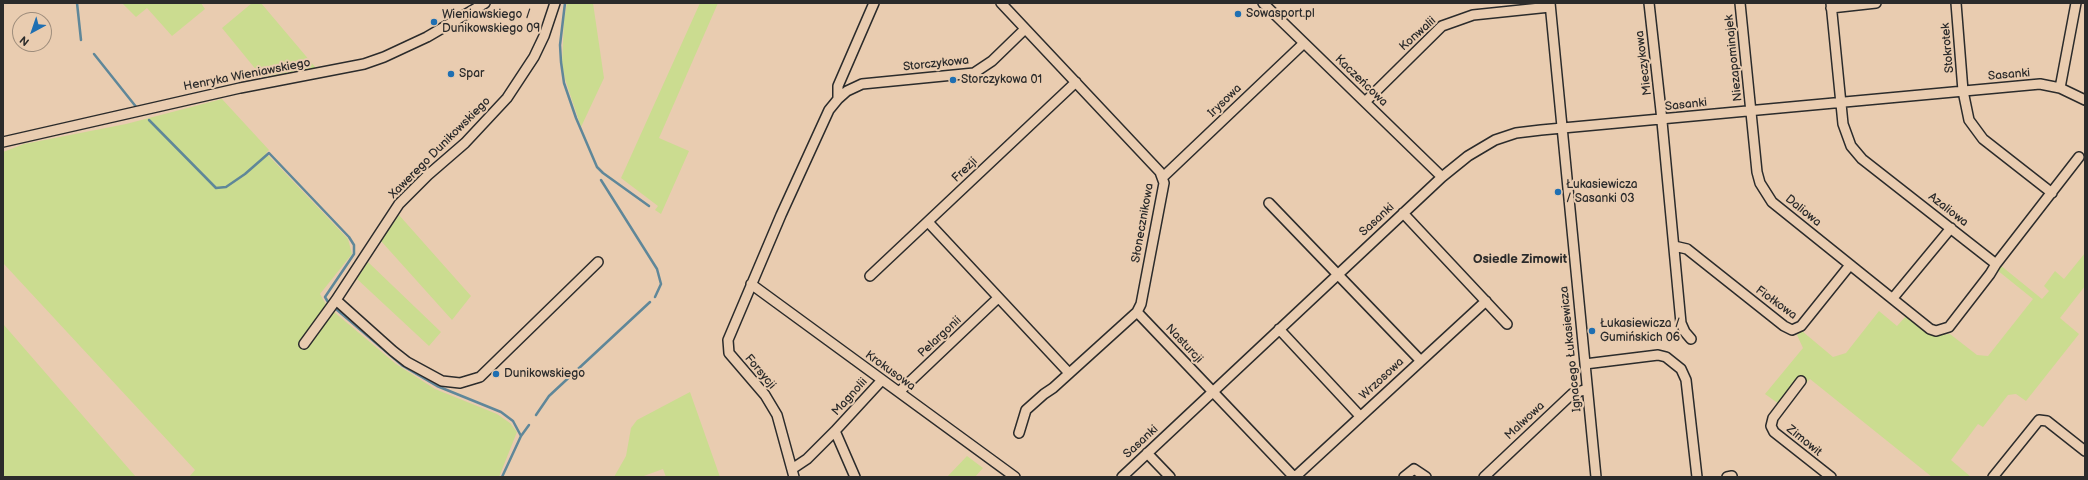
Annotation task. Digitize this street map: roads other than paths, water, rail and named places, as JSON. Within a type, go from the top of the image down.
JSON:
[{"type":"street","name":"Henryka Wieniawskiego","points":[[3,142],[240,88],[364,64],[384,57],[427,37],[485,3]]},
{"type":"street","name":"Xawerego Dunikowskiego","points":[[304,344],[336,300],[399,204],[428,175],[465,143],[507,98],[534,57],[544,36],[555,3]]},
{"type":"street","name":"Storczykowa","points":[[838,99],[838,86],[874,3]]},
{"type":"street","name":"Słonecznikowa","points":[[1001,3],[1163,177],[1160,208],[1141,304],[1137,312]]},
{"type":"street","name":"Kaczeńcowa","points":[[1263,3],[1442,177]]},
{"type":"street","name":"Mieczykowa","points":[[1649,3],[1662,120]]},
{"type":"street","name":"Niezapominajek","points":[[1740,3],[1752,111]]},
{"type":"street","points":[[1841,102],[1831,5],[1876,3]]},
{"type":"street","name":"Stokrotek","points":[[1956,3],[1963,91]]},
{"type":"street","points":[[2060,88],[2076,3]]},
{"type":"street","name":"Konwalii","points":[[1365,102],[1442,26],[1468,16],[1550,5]]},
{"type":"street","name":"Ignacego Łukasiewicza","points":[[1550,5],[1596,477]]},
{"type":"street","name":"Storczykowa","points":[[752,284],[813,143],[829,110],[838,99],[856,86],[870,82],[974,73],[989,64],[1026,29]]},
{"type":"street","name":"Irysowa","points":[[1163,177],[1304,43]]},
{"type":"street","name":"Frezji","points":[[870,276],[1076,82]]},
{"type":"street","name":"Sasanki","points":[[1122,477],[1442,177],[1468,156],[1495,140],[1516,133],[2040,84],[2060,88],[2085,100]]},
{"type":"street","points":[[1963,91],[1969,120],[1977,133],[2052,193]]},
{"type":"street","name":"Azaliowa","points":[[1841,102],[1844,132],[1856,153],[1996,264]]},
{"type":"street","name":"Daliowa","points":[[1752,111],[1757,172],[1765,192],[1780,209],[1930,329],[1943,330],[1949,327],[1996,264]]},
{"type":"street","points":[[1662,120],[1681,323],[1685,332],[1691,339]]},
{"type":"street","points":[[1996,264],[2079,157]]},
{"type":"street","points":[[1269,203],[1420,360]]},
{"type":"street","points":[[1403,213],[1507,324]]},
{"type":"street","points":[[928,222],[1069,373]]},
{"type":"street","points":[[1892,298],[1951,228]]},
{"type":"street","name":"Fiołkowa","points":[[1674,246],[1687,249],[1784,326],[1792,330],[1800,326],[1850,265]]},
{"type":"street","points":[[336,300],[407,362],[442,381],[460,384],[480,377],[598,262]]},
{"type":"street","name":"Krokusowa","points":[[752,284],[1015,477]]},
{"type":"street","name":"Forsycji","points":[[752,284],[731,332],[728,347],[735,361],[765,395],[777,415],[793,473]]},
{"type":"street","name":"Pelargonii","points":[[899,392],[998,298]]},
{"type":"street","name":"Wrzosowa","points":[[1295,477],[1420,360],[1486,301]]},
{"type":"street","points":[[1019,433],[1026,410],[1137,312]]},
{"type":"street","name":"Nasturcji","points":[[1137,312],[1213,392]]},
{"type":"street","points":[[1279,329],[1360,416]]},
{"type":"street","points":[[1585,364],[1658,355],[1666,357],[1681,369],[1686,380],[1697,477]]},
{"type":"street","name":"Magnolii","points":[[793,473],[835,431],[882,380]]},
{"type":"street","name":"Zimowit","points":[[1801,381],[1773,418],[1771,426],[1774,432],[1831,477]]},
{"type":"street","name":"Malwowa","points":[[1484,477],[1572,394],[1587,389]]},
{"type":"street","points":[[1213,392],[1295,477]]},
{"type":"street","points":[[1994,477],[2039,420],[2047,421],[2085,451]]},
{"type":"street","name":"Magnolii","points":[[835,431],[855,477]]},
{"type":"street","points":[[1147,453],[1170,477]]},
{"type":"street","points":[[1404,477],[1414,469],[1426,477]]},
{"type":"waterway","points":[[77,3],[81,40]]},
{"type":"waterway","points":[[565,3],[560,45],[561,62],[564,83],[576,118],[597,167],[603,173],[649,206]]},
{"type":"waterway","points":[[94,54],[137,108]]},
{"type":"waterway","points":[[149,120],[216,188],[226,187],[245,174],[269,153],[349,237],[354,245],[354,254],[325,297],[328,302]]},
{"type":"waterway","points":[[601,180],[657,269],[661,284],[655,297]]},
{"type":"waterway","points":[[536,415],[549,396],[650,302]]},
{"type":"waterway","points":[[336,309],[403,366],[437,386],[501,412],[513,421],[521,436]]},
{"type":"waterway","points":[[502,477],[521,436],[529,425]]},
{"type":"place","name":"Sowasport.pl","points":[[1238,14]]},
{"type":"place","name":"Wieniawskiego / Dunikowskiego 09","points":[[434,22]]},
{"type":"place","name":"Spar","points":[[451,74]]},
{"type":"place","name":"Storczykowa 01","points":[[953,80]]},
{"type":"place","name":"Łukasiewicza / Sasanki 03","points":[[1558,192]]},
{"type":"place","name":"Łukasiewicza / Gumińskich 06","points":[[1592,331]]},
{"type":"place","name":"Dunikowskiego","points":[[496,374]]},
{"type":"district","name":"Osiedle Zimowit","points":[[1520,260]]}]
